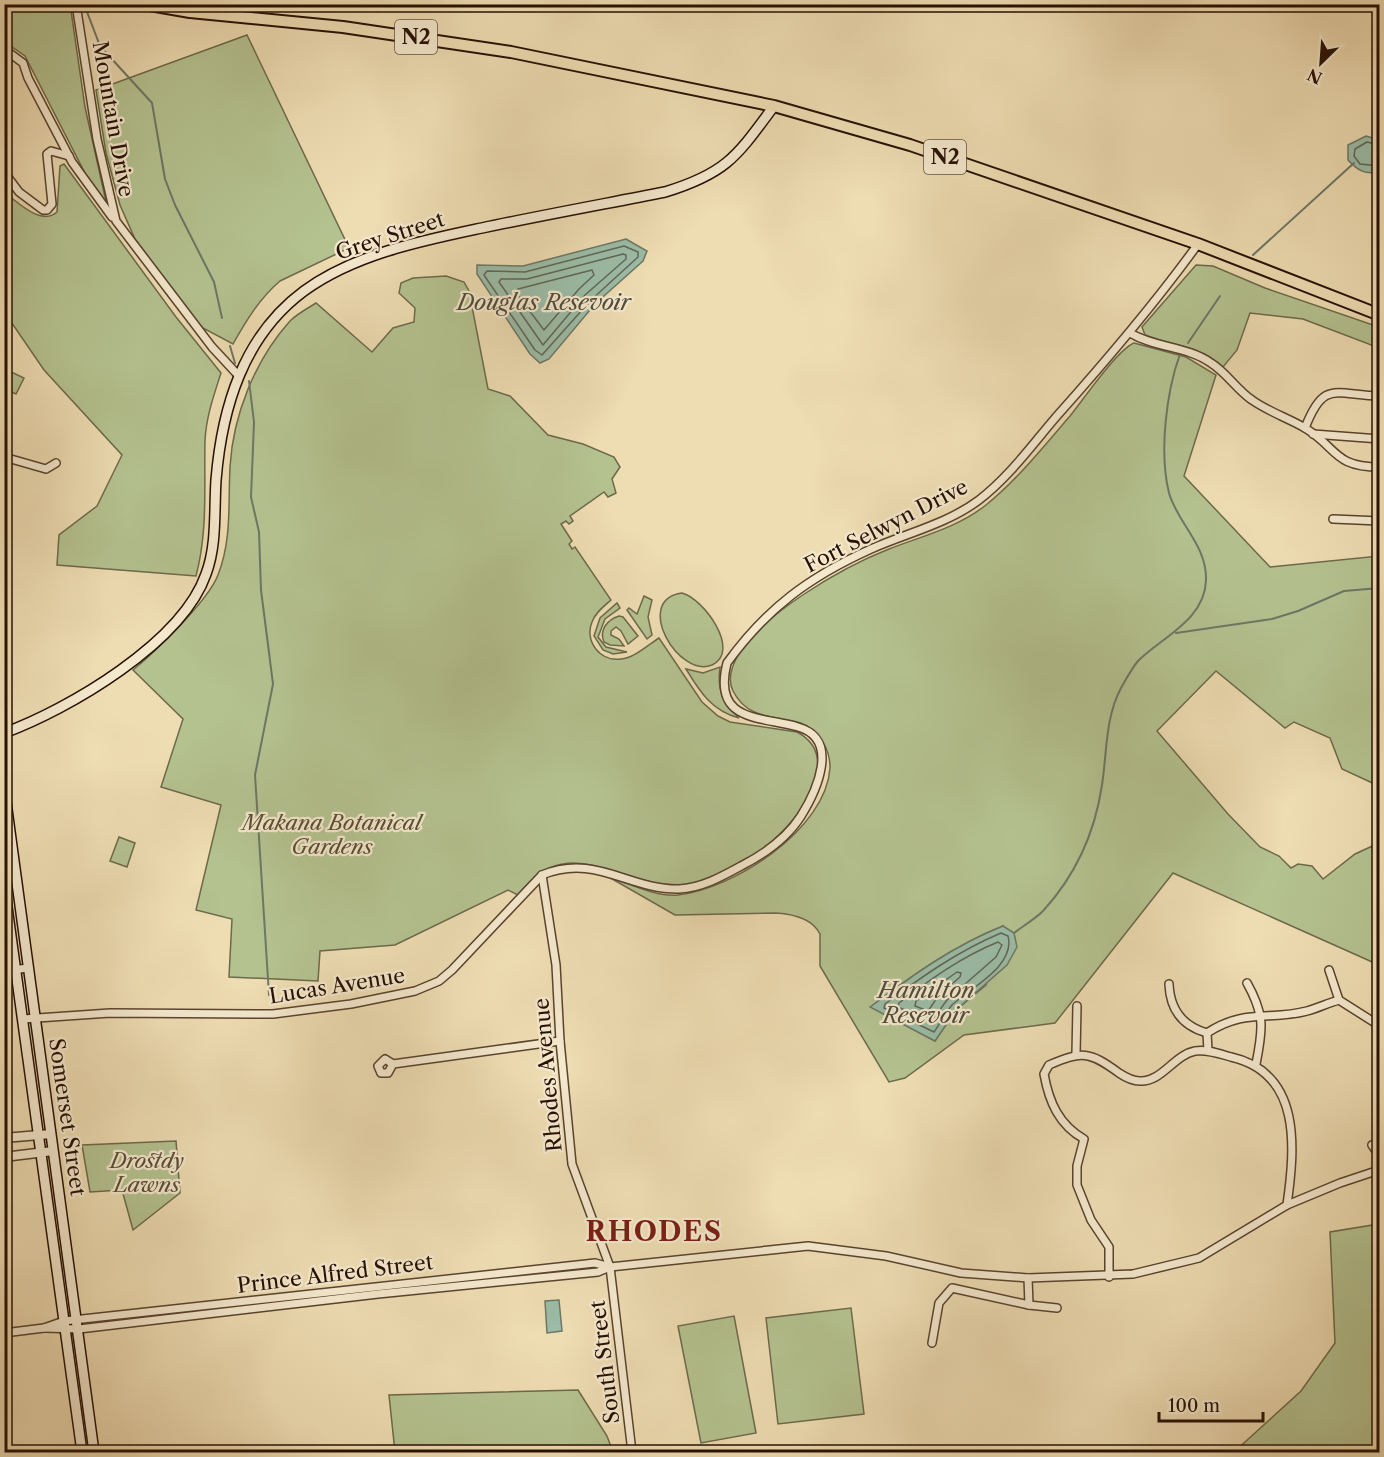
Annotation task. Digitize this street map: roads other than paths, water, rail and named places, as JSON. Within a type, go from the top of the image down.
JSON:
[{"type":"highway","name":"N2","points":[[144,4],[189,12],[344,27],[489,48],[774,106],[910,145],[1198,244],[1380,315]]},
{"type":"main road","name":"Grey Street","points":[[4,733],[35,721],[125,668],[167,630],[201,588],[212,547],[221,437],[226,411],[238,375],[252,348],[280,313],[302,292],[327,276],[364,259],[431,239],[665,192],[692,184],[729,163],[774,106]]},
{"type":"main road","name":"Somerset Street","points":[[4,787],[94,1452]]},
{"type":"main road","points":[[4,874],[16,875]]},
{"type":"main road","name":"Somerset Street","points":[[4,885],[82,1452]]},
{"type":"street","name":"Mountain Drive","points":[[76,4],[97,139],[116,221],[212,347],[238,375]]},
{"type":"street","points":[[4,49],[13,52],[23,63],[28,78],[69,156],[116,221]]},
{"type":"street","points":[[4,172],[19,192],[47,210],[52,204],[47,154],[51,151],[69,156]]},
{"type":"street","name":"Fort Selwyn Drive","points":[[543,875],[570,867],[608,872],[650,885],[687,888],[724,875],[749,862],[785,836],[812,797],[820,777],[823,762],[820,748],[815,739],[799,727],[752,719],[735,708],[726,693],[727,663],[771,610],[794,592],[871,549],[942,521],[979,500],[1008,472],[1130,333],[1198,244]]},
{"type":"street","points":[[1130,333],[1143,340],[1202,358],[1218,368],[1251,400],[1305,428],[1342,461],[1358,466],[1380,467]]},
{"type":"street","points":[[1305,428],[1317,400],[1324,394],[1380,396]]},
{"type":"street","points":[[1313,434],[1380,440]]},
{"type":"street","points":[[4,457],[46,469],[56,463]]},
{"type":"street","points":[[1333,519],[1380,521]]},
{"type":"street","name":"Lucas Avenue","points":[[23,1019],[110,1013],[273,1014],[351,1004],[415,991],[439,981],[452,970],[543,875]]},
{"type":"street","name":"Rhodes Avenue","points":[[543,875],[556,965],[560,1041],[573,1164],[610,1267]]},
{"type":"street","points":[[4,971],[28,968]]},
{"type":"street","points":[[1329,970],[1339,1000],[1380,1026]]},
{"type":"street","points":[[1247,983],[1261,1014],[1263,1034],[1256,1064]]},
{"type":"street","points":[[1169,984],[1171,999],[1181,1018],[1198,1031],[1207,1033],[1230,1021],[1261,1014],[1307,1011],[1339,1000]]},
{"type":"street","points":[[1076,1054],[1077,1006]]},
{"type":"street","points":[[1207,1033],[1208,1051]]},
{"type":"street","points":[[393,1064],[560,1041]]},
{"type":"street","points":[[1109,1277],[1109,1247],[1091,1220],[1077,1185],[1077,1166],[1084,1139],[1069,1131],[1061,1122],[1044,1074],[1048,1065],[1076,1054],[1099,1058],[1124,1076],[1142,1082],[1158,1076],[1185,1055],[1208,1051],[1256,1064],[1278,1088],[1286,1103],[1290,1119],[1287,1205]]},
{"type":"street","points":[[4,1138],[51,1134]]},
{"type":"street","points":[[1372,1145],[1380,1157]]},
{"type":"street","points":[[4,1157],[53,1151]]},
{"type":"street","name":"Prince Alfred Street","points":[[4,1333],[584,1264],[595,1263],[610,1267],[808,1246],[886,1256],[961,1273],[1028,1278],[1109,1277],[1180,1264],[1199,1258],[1287,1205],[1376,1171],[1380,1167]]},
{"type":"street","name":"South Street","points":[[610,1267],[632,1452]]},
{"type":"street","points":[[1028,1278],[1029,1305]]},
{"type":"street","points":[[932,1343],[939,1303],[952,1288],[1029,1305],[1057,1308]]},
{"type":"water","points":[[1366,136],[1379,140],[1379,172],[1362,171],[1348,160],[1348,145]]},
{"type":"water","name":"Douglas Resevoir","points":[[626,239],[647,251],[643,261],[595,304],[549,359],[540,363],[530,354],[477,274],[477,265],[523,266]]},
{"type":"water","name":"Hamilton Resevoir","points":[[1003,926],[1014,933],[1017,947],[1007,965],[956,1010],[935,1041],[870,1007],[950,952]]},
{"type":"water","points":[[559,1300],[562,1331],[547,1333],[545,1301]]},
{"type":"waterway","points":[[84,4],[100,46],[152,103],[165,179],[175,205],[214,282],[222,318]]},
{"type":"waterway","points":[[1374,140],[1380,130]]},
{"type":"waterway","points":[[1253,255],[1354,163]]},
{"type":"waterway","points":[[1188,343],[1220,296]]},
{"type":"waterway","points":[[230,346],[235,363]]},
{"type":"waterway","points":[[1014,933],[1040,914],[1065,883],[1082,852],[1099,802],[1112,711],[1131,670],[1148,652],[1190,617],[1204,594],[1206,580],[1202,556],[1173,504],[1166,477],[1164,442],[1168,405],[1180,354]]},
{"type":"waterway","points":[[249,381],[254,422],[251,497],[259,532],[261,590],[273,684],[255,775],[269,995]]},
{"type":"waterway","points":[[1176,633],[1272,619],[1298,611],[1344,591],[1380,588]]},
{"type":"district","name":"RHODES","points":[[654,1232]]},
{"type":"park label","name":"Makana Botanical Gardens","points":[[332,835]]},
{"type":"park label","name":"Drostdy Lawns","points":[[147,1173]]}]
